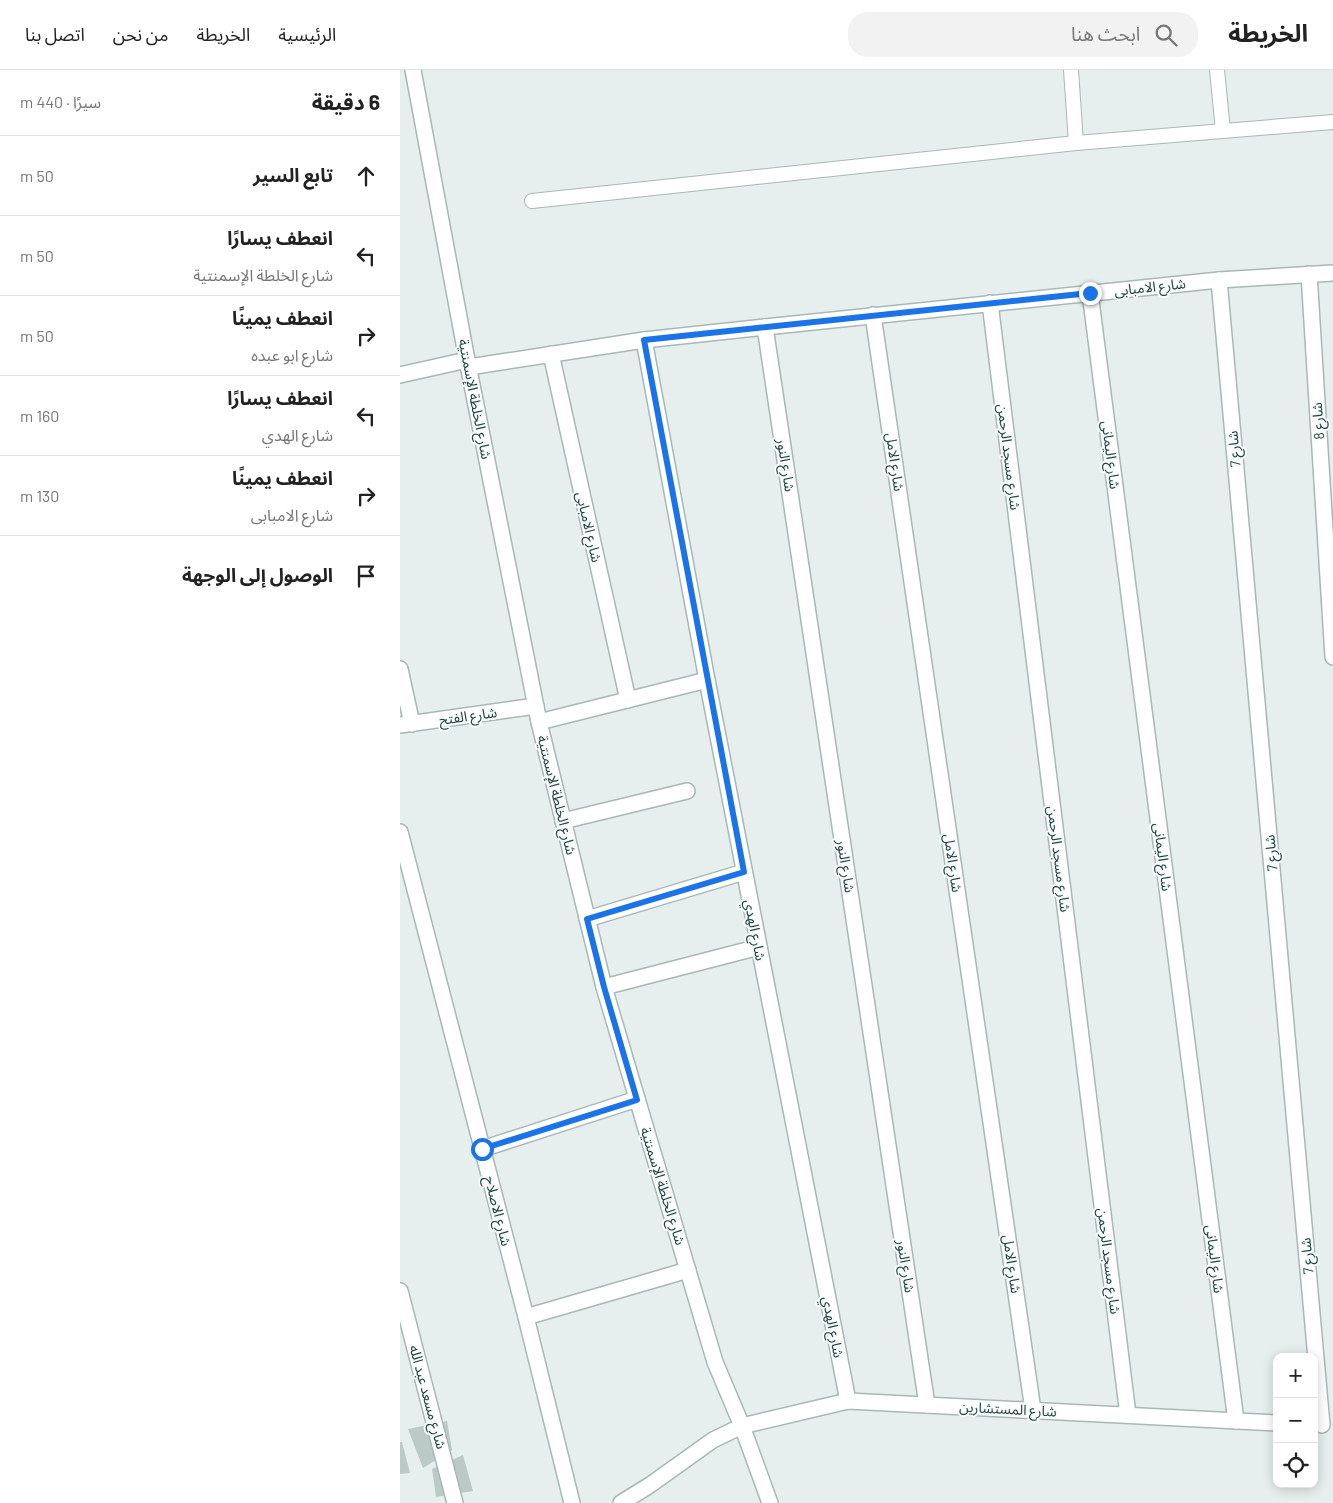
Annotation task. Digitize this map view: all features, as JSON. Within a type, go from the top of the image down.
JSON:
[{"type":"street","name":"شارع الخلطة الإسمنتية","points":[[413,70],[468,363],[539,722],[587,919],[604,987],[715,1362],[742,1426],[770,1503]]},
{"type":"street","name":"شارع الامبابى","points":[[400,375],[468,363],[551,354],[644,340],[1219,280],[1333,273]]},
{"type":"street","name":"شارع 8","points":[[1309,274],[1333,657]]},
{"type":"street","name":"شارع 7","points":[[1219,280],[1323,1425]]},
{"type":"street","name":"شارع اليمانى","points":[[1090,293],[1236,1421]]},
{"type":"street","name":"شارع مسجد الرحمن","points":[[990,303],[1128,1415]]},
{"type":"street","name":"شارع الامل","points":[[873,315],[1033,1410]]},
{"type":"street","name":"شارع النور","points":[[765,327],[927,1405]]},
{"type":"street","name":"شارع الهدي","points":[[644,340],[707,680],[848,1401]]},
{"type":"street","name":"شارع الامبابى","points":[[551,354],[628,700]]},
{"type":"street","points":[[400,669],[406,725]]},
{"type":"street","points":[[539,722],[707,680]]},
{"type":"street","name":"شارع الفتح","points":[[406,725],[536,706]]},
{"type":"street","points":[[563,821],[687,791]]},
{"type":"street","name":"شارع الاصلاح","points":[[400,832],[526,1317],[572,1503]]},
{"type":"street","points":[[587,919],[744,872]]},
{"type":"street","points":[[604,987],[759,947]]},
{"type":"street","points":[[482,1149],[637,1100]]},
{"type":"street","points":[[526,1317],[688,1270]]},
{"type":"street","name":"شارع مسعد عبد الله","points":[[400,1291],[455,1503]]},
{"type":"street","name":"شارع المستشارين","points":[[621,1503],[650,1485],[713,1440],[742,1426],[848,1401],[1273,1423]]},
{"type":"lane","points":[[1071,70],[1076,143]]},
{"type":"lane","points":[[1217,70],[1223,131]]},
{"type":"lane","points":[[532,201],[1076,143],[1333,122]]},
{"type":"building","points":[[447,1421],[452,1450],[423,1468],[408,1429]]},
{"type":"building","points":[[400,1442],[402,1442],[410,1473],[400,1474]]},
{"type":"building","points":[[463,1455],[473,1491],[436,1497],[432,1469]]},
{"type":"route","points":[[482,1149],[637,1100],[604,987],[587,919],[744,872],[644,340],[1090,293]]}]
